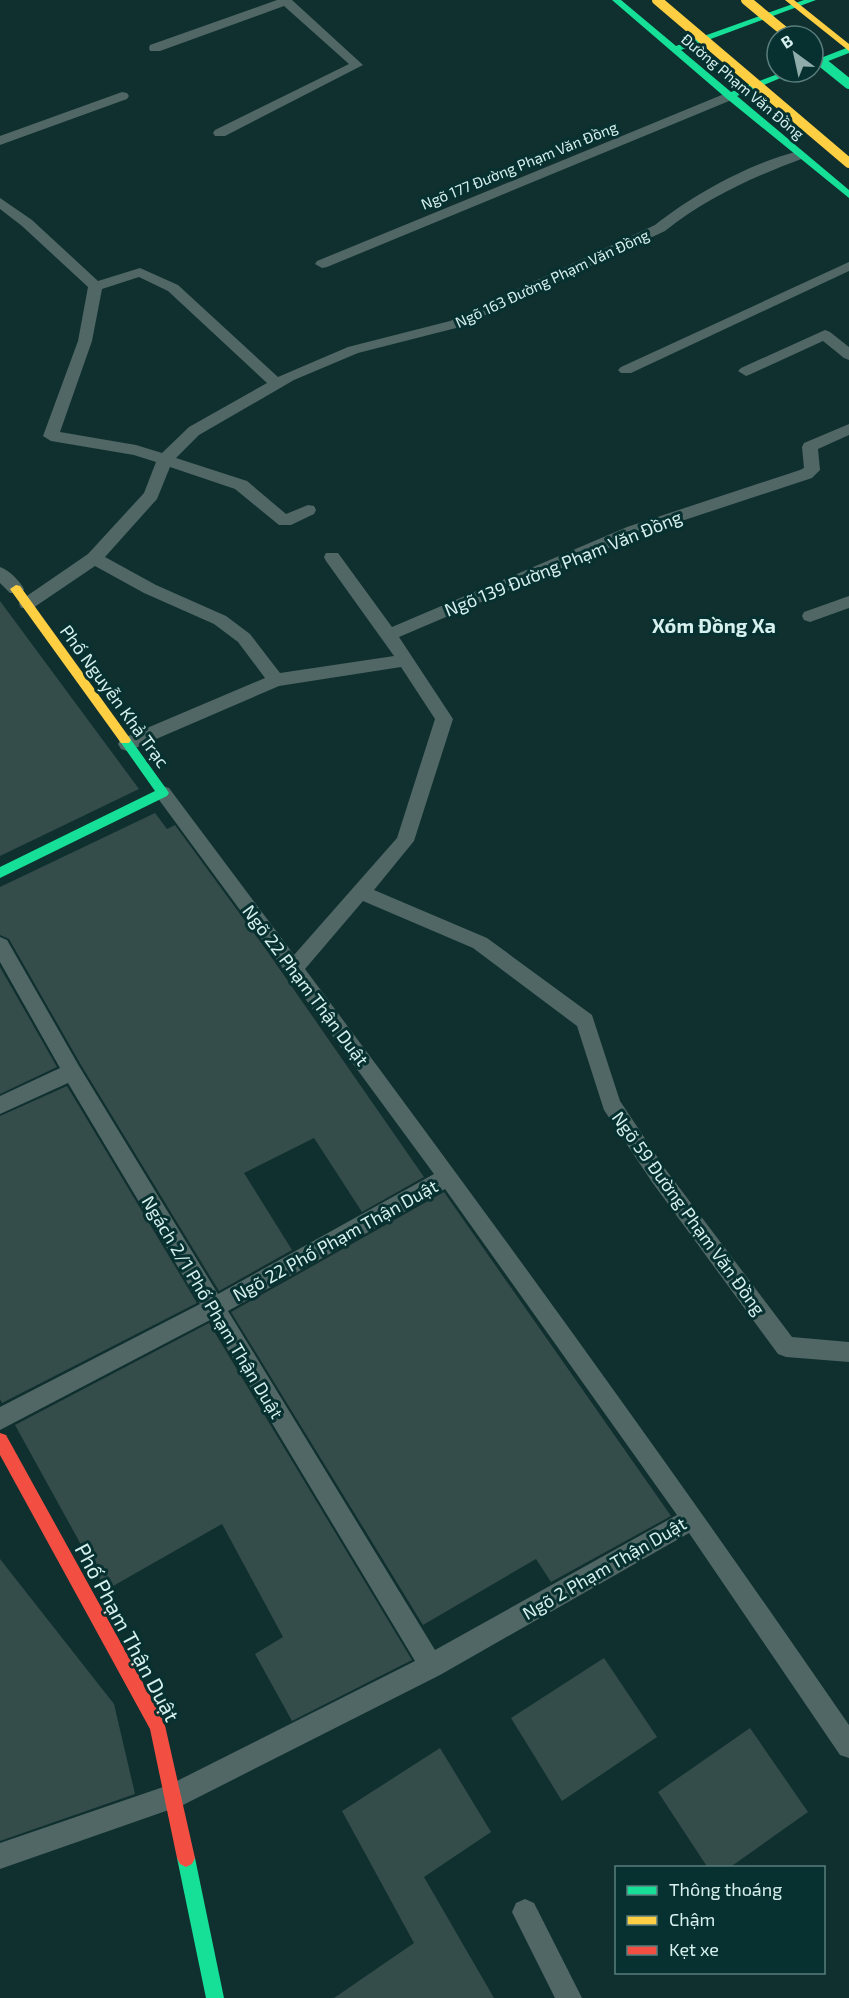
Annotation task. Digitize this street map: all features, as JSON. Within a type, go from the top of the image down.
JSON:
[{"type":"main road","name":"Đường Phạm Văn Đồng","points":[[616,0],[849,195]]},
{"type":"main road","points":[[657,0],[849,163]]},
{"type":"main road","points":[[746,0],[775,24]]},
{"type":"main road","points":[[674,50],[793,3],[812,0]]},
{"type":"main road","points":[[793,3],[849,49],[825,59]]},
{"type":"main road","points":[[825,65],[849,84]]},
{"type":"main road","points":[[729,96],[765,82]]},
{"type":"main road","name":"Phố Nguyễn Khả Trạc","points":[[0,873],[163,793],[16,589]]},
{"type":"main road","name":"Phố Phạm Thận Duật","points":[[0,1440],[158,1727],[215,1998]]},
{"type":"lane","points":[[156,48],[286,0],[357,65],[220,133]]},
{"type":"lane","points":[[0,141],[122,96]]},
{"type":"lane","name":"Ngõ 177 Đường Phạm Văn Đồng","points":[[322,264],[729,96]]},
{"type":"lane","name":"Ngõ 163 Đường Phạm Văn Đồng","points":[[27,604],[94,558],[151,495],[165,459],[194,431],[289,376],[353,350],[455,324],[660,228],[684,209],[758,171],[799,154]]},
{"type":"lane","points":[[0,202],[27,222],[95,286]]},
{"type":"lane","points":[[626,370],[849,266]]},
{"type":"lane","points":[[95,286],[140,272],[173,288],[277,384]]},
{"type":"lane","points":[[95,286],[85,341],[51,436],[136,450],[241,485],[285,521],[308,510]]},
{"type":"lane","points":[[746,371],[825,335],[849,355]]},
{"type":"lane","name":"Ngõ 139 Đường Phạm Văn Đồng","points":[[389,635],[633,531],[806,474],[812,470],[810,447],[849,429]]},
{"type":"lane","points":[[294,968],[405,841],[444,719],[389,635],[332,557]]},
{"type":"lane","points":[[94,558],[150,589],[220,620],[244,638],[276,680]]},
{"type":"lane","points":[[0,573],[16,589]]},
{"type":"lane","points":[[0,584],[16,589]]},
{"type":"lane","points":[[0,595],[16,589]]},
{"type":"lane","points":[[810,615],[849,602]]},
{"type":"lane","points":[[127,744],[276,680],[405,660]]},
{"type":"lane","name":"Ngõ 22 Phạm Thận Duật","points":[[163,793],[448,1178]]},
{"type":"lane","name":"Ngõ 59 Đường Phạm Văn Đồng","points":[[360,892],[480,943],[585,1021],[611,1104],[659,1176],[786,1347],[849,1352]]},
{"type":"lane","name":"Ngách 2/1 Phố Phạm Thận Duật","points":[[0,945],[72,1072],[213,1308],[431,1666]]},
{"type":"lane","points":[[0,1105],[72,1072]]},
{"type":"lane","name":"Ngõ 22 Phố Phạm Thận Duật","points":[[0,1419],[213,1308],[448,1178]]},
{"type":"lane","name":"Ngõ 2 Phạm Thận Duật","points":[[0,1856],[174,1796],[431,1666],[693,1518],[448,1178]]},
{"type":"lane","points":[[693,1518],[849,1746]]},
{"type":"lane","points":[[525,1912],[569,1998]]},
{"type":"building","points":[[0,601],[139,789],[0,856]]},
{"type":"building","points":[[155,813],[167,829],[175,825],[265,948],[424,1177],[362,1212],[314,1138],[244,1173],[292,1250],[219,1291],[81,1065],[9,939],[0,935],[0,887]]},
{"type":"building","points":[[0,967],[57,1067],[0,1094]]},
{"type":"building","points":[[67,1086],[197,1303],[2,1403],[0,1399],[0,1116]]},
{"type":"building","points":[[444,1192],[671,1516],[551,1582],[536,1559],[423,1625],[231,1312]]},
{"type":"building","points":[[209,1323],[412,1660],[292,1721],[255,1654],[283,1637],[222,1524],[106,1590],[15,1425]]},
{"type":"building","points":[[0,1559],[114,1704],[135,1794],[0,1841]]},
{"type":"building","points":[[604,1658],[657,1737],[562,1801],[511,1718]]},
{"type":"building","points":[[750,1728],[808,1812],[732,1866],[707,1866],[658,1792]]},
{"type":"building","points":[[440,1748],[491,1832],[424,1877],[494,1998],[334,1998],[414,1943],[342,1811]]},
{"type":"traffic: fast","points":[[616,0],[849,195]]},
{"type":"traffic: fast","points":[[674,50],[812,0]]},
{"type":"traffic: fast","points":[[825,59],[849,50]]},
{"type":"traffic: fast","points":[[825,65],[849,84]]},
{"type":"traffic: fast","points":[[729,96],[765,82]]},
{"type":"traffic: fast","points":[[0,873],[163,793],[125,740]]},
{"type":"traffic: fast","points":[[186,1858],[215,1998]]},
{"type":"traffic: slow","points":[[657,0],[849,163]]},
{"type":"traffic: slow","points":[[746,0],[775,24]]},
{"type":"traffic: slow","points":[[789,0],[849,48]]},
{"type":"traffic: slow","points":[[16,589],[125,740]]},
{"type":"traffic: jam","points":[[0,1440],[158,1727],[186,1858]]},
{"type":"district","name":"Xóm Đồng Xa","points":[[714,625]]}]
